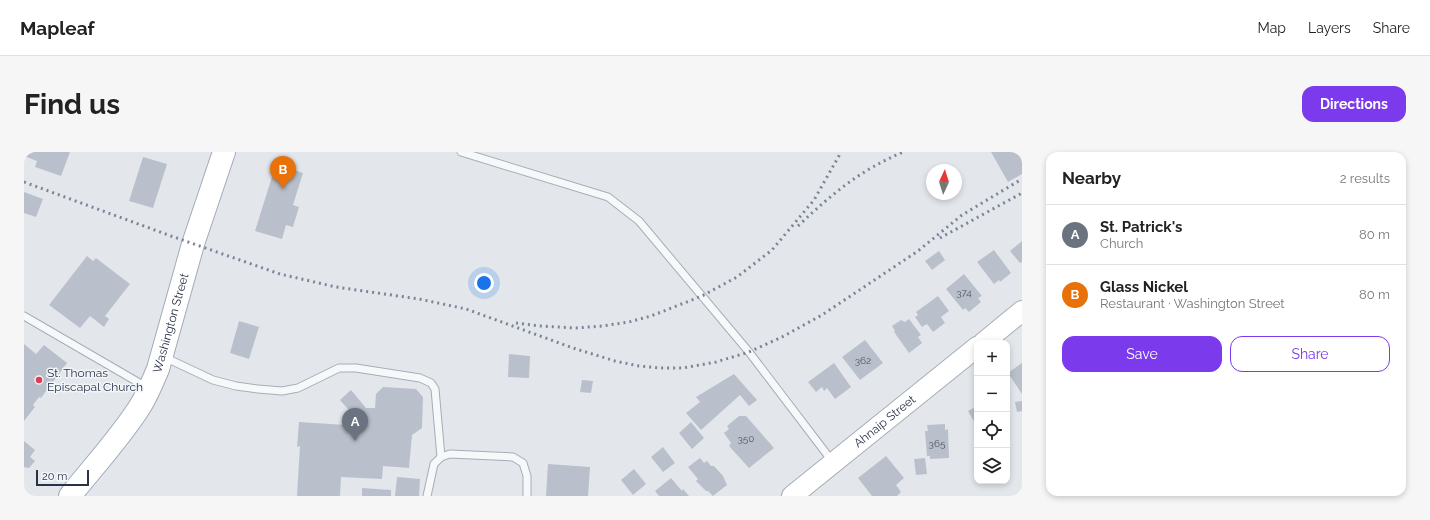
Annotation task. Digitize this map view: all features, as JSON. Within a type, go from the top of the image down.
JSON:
[{"type":"main road","name":"Washington Street","points":[[70,496],[128,424],[150,389],[162,356],[193,244],[224,152]]},
{"type":"main road","points":[[987,340],[1022,311]]},
{"type":"main road","name":"Ahnaip Street","points":[[792,496],[974,350]]},
{"type":"lane","points":[[461,152],[608,197],[639,222],[749,352],[833,463]]},
{"type":"lane","points":[[24,316],[150,389]]},
{"type":"lane","points":[[162,356],[213,380],[236,386],[258,389],[282,391],[298,388],[339,368],[356,368],[420,378],[431,383],[435,389],[441,457]]},
{"type":"lane","points":[[427,496],[434,464],[441,457],[450,454],[513,457],[523,463],[527,476],[527,496]]},
{"type":"building","points":[[24,152],[70,152],[61,176],[35,167],[37,161],[24,156]]},
{"type":"building","points":[[991,152],[1022,152],[1022,174],[1008,182]]},
{"type":"building","points":[[143,157],[167,164],[153,208],[129,201]]},
{"type":"building","points":[[276,164],[303,173],[293,205],[299,207],[293,227],[286,225],[282,239],[255,231]]},
{"type":"building","points":[[24,192],[43,199],[36,217],[24,213]]},
{"type":"building","points":[[1022,241],[1022,262],[1020,263],[1010,251]]},
{"type":"building","points":[[994,250],[1011,273],[1000,282],[999,280],[994,284],[977,262]]},
{"type":"building","points":[[939,251],[945,260],[932,270],[925,261]]},
{"type":"building","points":[[87,256],[93,261],[96,258],[130,284],[105,316],[109,319],[104,327],[90,316],[80,328],[49,305]]},
{"type":"building","points":[[964,274],[982,296],[978,298],[981,302],[969,312],[965,308],[963,310],[946,289]]},
{"type":"building","points":[[938,296],[949,311],[941,317],[945,323],[933,332],[927,324],[922,327],[915,317],[918,315],[916,312]]},
{"type":"building","points":[[909,319],[921,335],[918,337],[922,343],[909,353],[894,332],[895,331],[892,326],[901,320],[905,322]]},
{"type":"building","points":[[239,321],[259,327],[249,359],[230,353]]},
{"type":"building","points":[[865,340],[883,363],[860,380],[842,357]]},
{"type":"building","name":"St. Thomas Episcapal Church","points":[[24,344],[36,354],[44,345],[67,363],[41,398],[39,397],[33,405],[35,407],[24,421]]},
{"type":"building","points":[[509,354],[530,356],[529,378],[508,377]]},
{"type":"building","points":[[834,363],[851,387],[835,399],[827,388],[824,391],[822,387],[816,392],[808,382]]},
{"type":"building","points":[[1022,363],[1022,394],[1010,376],[1010,372]]},
{"type":"building","points":[[734,374],[757,400],[749,406],[740,395],[701,430],[686,413],[700,402],[696,397]]},
{"type":"building","points":[[582,380],[593,381],[591,393],[580,392]]},
{"type":"building","points":[[383,387],[416,389],[423,397],[422,428],[412,435],[409,468],[383,466],[382,479],[341,477],[340,496],[297,496],[300,446],[297,447],[299,422],[346,425],[355,417],[340,400],[351,390],[366,408],[375,408],[376,394]]},
{"type":"building","points":[[1022,401],[1022,411],[1017,412],[1015,402]]},
{"type":"building","points":[[974,408],[974,422],[968,411]]},
{"type":"building","points":[[739,416],[746,416],[774,448],[749,468],[729,446],[731,443],[724,433],[729,429],[727,426]]},
{"type":"building","points":[[691,422],[704,438],[692,449],[679,433]]},
{"type":"building","points":[[945,424],[945,430],[948,429],[949,458],[930,459],[930,456],[927,456],[925,431],[928,431],[927,425]]},
{"type":"building","points":[[24,441],[35,450],[30,457],[35,461],[29,468],[24,467]]},
{"type":"building","points":[[663,447],[675,463],[663,472],[651,457]]},
{"type":"building","points":[[886,456],[904,478],[896,485],[901,492],[897,496],[872,496],[858,478]]},
{"type":"building","points":[[700,458],[704,463],[707,461],[711,466],[714,466],[723,476],[727,485],[713,496],[696,481],[698,479],[688,467]]},
{"type":"building","points":[[925,458],[927,474],[916,475],[914,459]]},
{"type":"building","points":[[548,464],[590,467],[588,496],[546,496]]},
{"type":"building","points":[[634,469],[646,484],[633,495],[621,480]]},
{"type":"building","points":[[397,477],[420,479],[419,496],[395,496]]},
{"type":"building","points":[[671,478],[682,491],[683,489],[689,496],[659,496],[655,491]]},
{"type":"building","points":[[362,488],[391,490],[391,496],[362,496]]},
{"type":"railway","points":[[798,226],[847,184],[873,167],[903,152]]},
{"type":"railway","points":[[516,323],[576,328],[602,326],[629,322],[651,316],[702,296],[737,277],[772,250],[814,200],[840,154]]},
{"type":"railway","points":[[24,182],[280,274],[336,287],[419,299],[466,309],[573,348],[615,361],[639,366],[683,368],[716,362],[749,352],[782,337],[822,315],[918,251],[962,215],[1022,179]]},
{"type":"railway","points":[[940,238],[1022,193]]},
{"type":"place","name":"Glass Nickel","points":[[283,189]]},
{"type":"place","name":"St. Thomas Episcapal Church","points":[[39,380]]},
{"type":"place","name":"St. Patrick's","points":[[355,441]]}]
